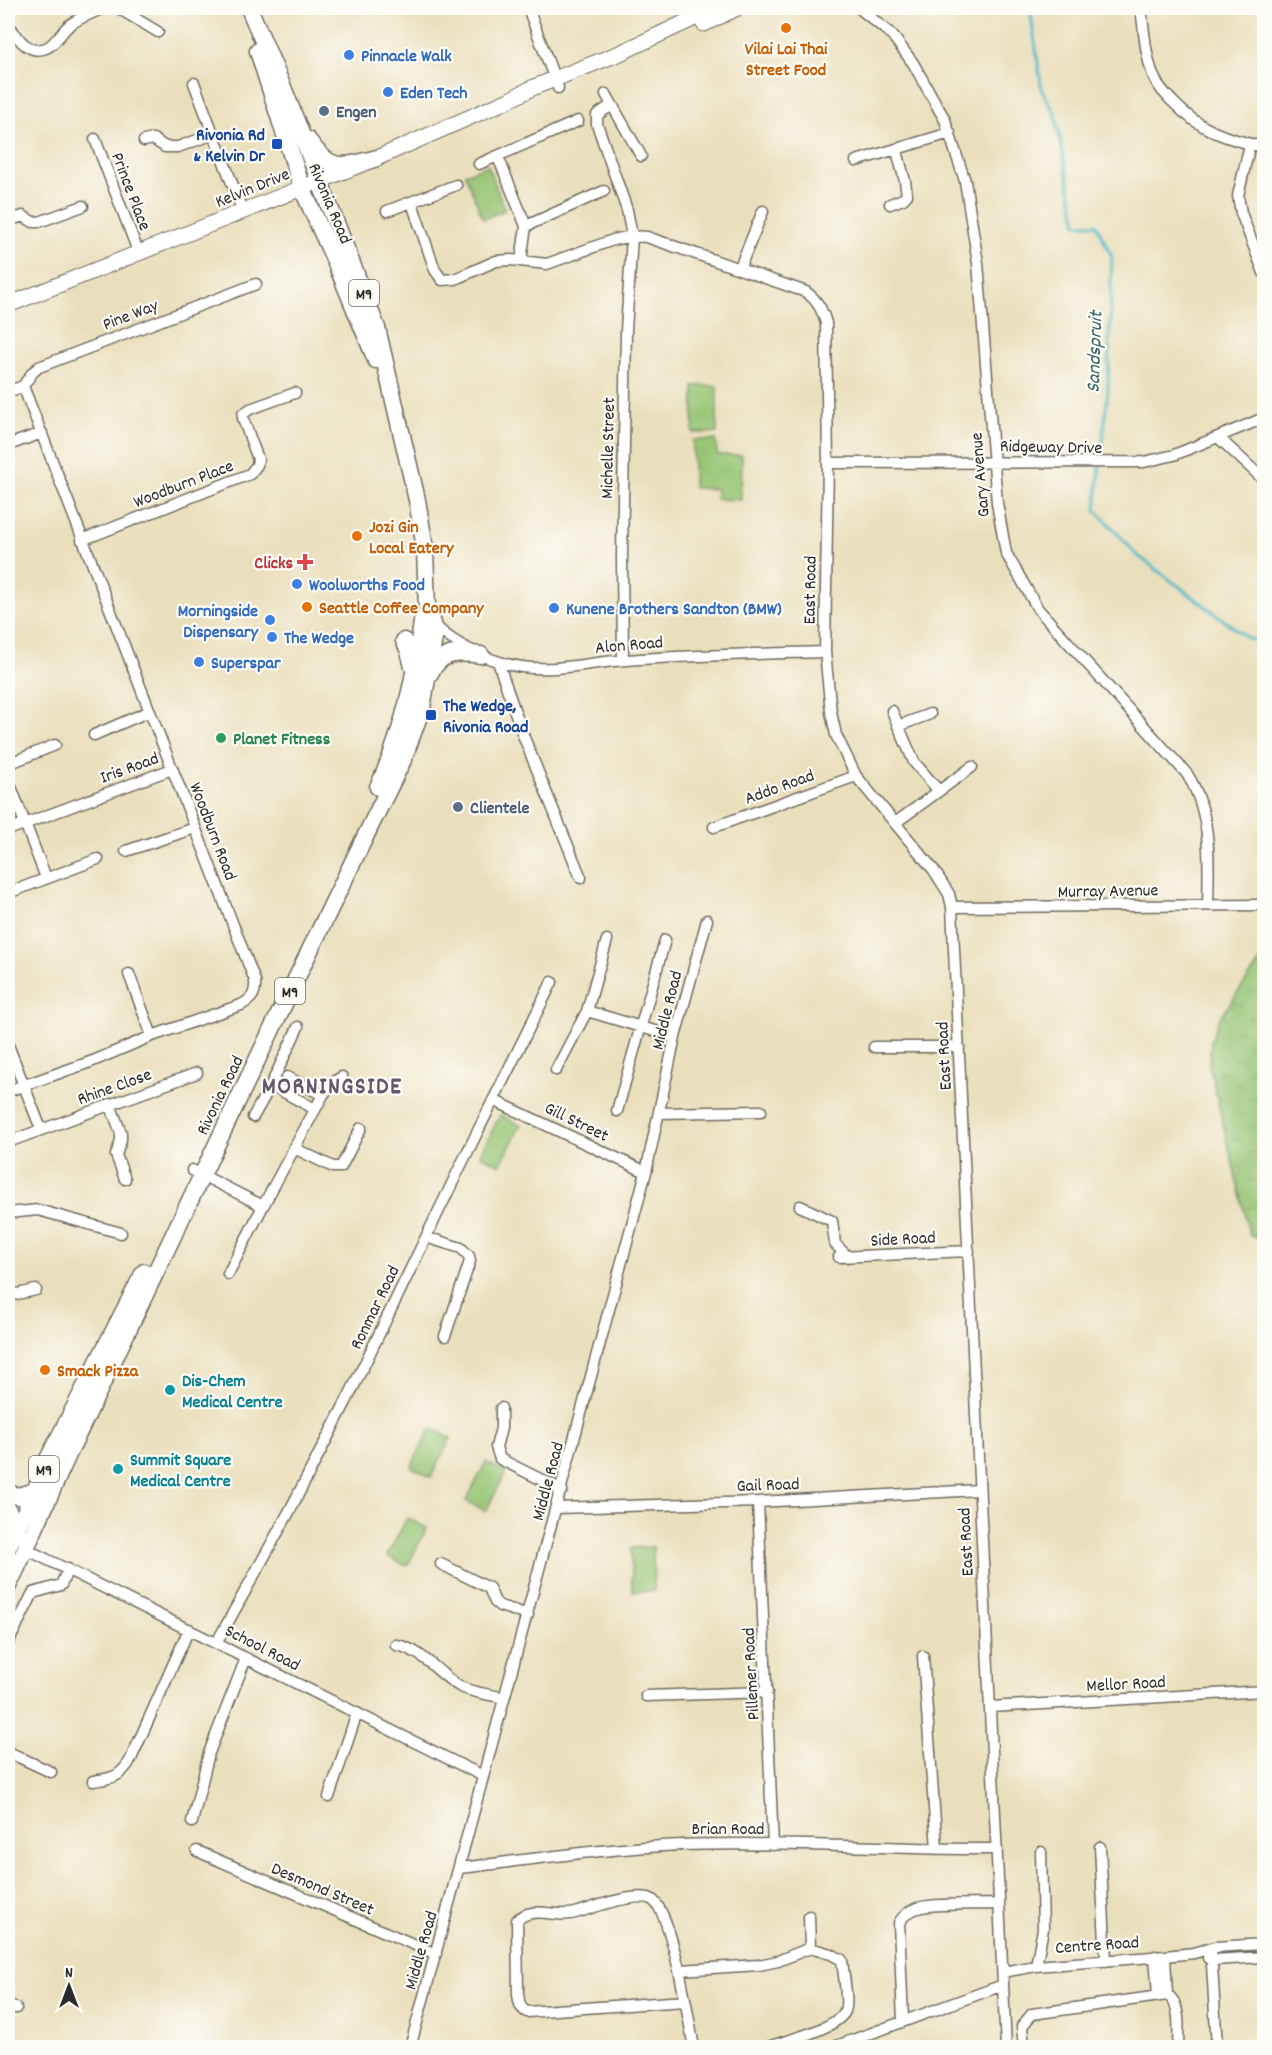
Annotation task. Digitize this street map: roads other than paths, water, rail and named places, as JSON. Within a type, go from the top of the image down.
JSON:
[{"type":"main road","name":"Rivonia Road","points":[[244,8],[302,188],[335,261],[395,409]]},
{"type":"main road","name":"Rivonia Road","points":[[8,1586],[125,1337],[197,1173],[392,757],[420,677],[426,630],[425,548],[417,500],[377,328],[249,8]]},
{"type":"main road","name":"Kelvin Drive","points":[[556,84],[716,8]]},
{"type":"main road","name":"Kelvin Drive","points":[[8,305],[377,158],[532,88],[556,84],[674,40],[737,8]]},
{"type":"main road","points":[[296,122],[316,150],[333,164],[347,166],[377,158]]},
{"type":"main road","points":[[426,630],[409,651],[420,677],[447,655],[463,653],[481,655]]},
{"type":"main road","name":"Rivonia Road","points":[[8,1546],[48,1459],[197,1173]]},
{"type":"main road","points":[[106,1346],[115,1338],[125,1337]]},
{"type":"main road","points":[[8,1493],[18,1496],[35,1491]]},
{"type":"main road","points":[[8,1509],[26,1549]]},
{"type":"street","points":[[8,24],[20,42],[30,48],[38,49],[48,46],[70,24],[105,8]]},
{"type":"street","points":[[118,8],[158,32]]},
{"type":"street","points":[[528,8],[556,84]]},
{"type":"street","name":"Gary Avenue","points":[[859,8],[886,29],[903,48],[936,103],[950,133],[965,181],[977,252],[997,502],[1006,553],[1038,609],[1187,774],[1199,794],[1208,836],[1208,904]]},
{"type":"street","points":[[1141,8],[1151,69],[1159,86],[1181,111],[1202,127],[1264,147]]},
{"type":"street","points":[[194,83],[243,212]]},
{"type":"street","points":[[606,94],[641,156]]},
{"type":"street","name":"Michelle Street","points":[[612,105],[597,115],[597,124],[627,210],[632,236],[625,342],[623,660]]},
{"type":"street","points":[[479,164],[578,121]]},
{"type":"street","points":[[856,161],[897,151],[950,133]]},
{"type":"street","points":[[144,141],[153,139],[165,147],[178,147],[214,134]]},
{"type":"street","name":"Prince Place","points":[[94,139],[139,254]]},
{"type":"street","points":[[1250,144],[1238,196],[1241,213],[1264,273]]},
{"type":"street","points":[[890,204],[907,195],[897,151]]},
{"type":"street","points":[[498,157],[526,226],[521,261]]},
{"type":"street","points":[[387,211],[456,185]]},
{"type":"street","points":[[526,226],[604,191]]},
{"type":"street","points":[[412,203],[435,270],[442,280],[455,279],[496,261],[547,264],[613,240],[632,236]]},
{"type":"street","points":[[8,221],[22,216],[39,222],[83,206]]},
{"type":"street","points":[[740,267],[763,211]]},
{"type":"street","name":"East Road","points":[[632,236],[656,239],[806,292],[814,298],[824,313],[828,463],[825,652],[831,712],[836,735],[856,776],[933,869],[949,894],[952,907],[1005,2048]]},
{"type":"street","name":"Pine Way","points":[[23,386],[39,367],[256,284]]},
{"type":"street","points":[[8,393],[23,386]]},
{"type":"street","name":"Woodburn Road","points":[[8,1091],[241,1005],[250,1000],[255,993],[255,981],[23,386]]},
{"type":"street","name":"Woodburn Place","points":[[82,540],[250,474],[257,465],[258,459],[243,414],[250,409],[295,393]]},
{"type":"street","name":"Ridgeway Drive","points":[[828,463],[1117,464],[1156,460],[1219,438],[1264,418]]},
{"type":"street","points":[[8,446],[42,433]]},
{"type":"street","points":[[1219,438],[1264,480]]},
{"type":"street","name":"Alon Road","points":[[426,630],[498,662],[537,669],[704,655],[825,652]]},
{"type":"street","points":[[498,662],[519,726],[581,878]]},
{"type":"street","points":[[94,735],[150,711]]},
{"type":"street","points":[[892,711],[914,762],[938,790]]},
{"type":"street","points":[[898,726],[930,714]]},
{"type":"street","points":[[8,764],[55,745]]},
{"type":"street","points":[[895,823],[972,767]]},
{"type":"street","name":"Iris Road","points":[[8,830],[172,769]]},
{"type":"street","name":"Addo Road","points":[[714,827],[856,776]]},
{"type":"street","points":[[8,779],[46,878]]},
{"type":"street","points":[[126,851],[195,828]]},
{"type":"street","points":[[8,893],[98,859]]},
{"type":"street","name":"Murray Avenue","points":[[952,907],[1264,904]]},
{"type":"street","name":"Middle Road","points":[[410,2048],[646,1172],[675,1037],[707,920]]},
{"type":"street","points":[[556,1070],[587,1011],[607,939]]},
{"type":"street","points":[[617,1111],[665,940]]},
{"type":"street","points":[[129,974],[152,1036]]},
{"type":"street","name":"Ronmar Road","points":[[217,1642],[351,1394],[552,982]]},
{"type":"street","points":[[587,1011],[675,1037]]},
{"type":"street","points":[[253,1117],[272,1085],[298,1027]]},
{"type":"street","points":[[8,1045],[41,1129]]},
{"type":"street","points":[[874,1047],[959,1047]]},
{"type":"street","name":"Rhine Close","points":[[8,1142],[197,1073]]},
{"type":"street","points":[[286,1077],[323,1095]]},
{"type":"street","points":[[228,1274],[323,1095],[333,1082],[342,1077]]},
{"type":"street","points":[[272,1085],[315,1109]]},
{"type":"street","name":"Gill Street","points":[[493,1100],[646,1172]]},
{"type":"street","points":[[110,1104],[121,1133],[116,1152],[125,1179]]},
{"type":"street","points":[[659,1113],[761,1111]]},
{"type":"street","points":[[294,1148],[333,1167],[341,1167],[361,1128]]},
{"type":"street","points":[[197,1173],[263,1206]]},
{"type":"street","name":"Side Road","points":[[800,1206],[832,1221],[835,1244],[843,1257],[969,1251]]},
{"type":"street","points":[[8,1213],[38,1210],[121,1233]]},
{"type":"street","points":[[426,1237],[461,1248],[469,1256],[470,1261],[445,1336]]},
{"type":"street","points":[[8,1296],[36,1290]]},
{"type":"street","points":[[501,1408],[501,1428],[496,1447],[500,1459],[562,1490]]},
{"type":"street","name":"Gail Road","points":[[557,1508],[758,1502],[980,1490]]},
{"type":"street","name":"Pillemer Road","points":[[758,1502],[773,1845]]},
{"type":"street","name":"School Road","points":[[26,1549],[483,1776]]},
{"type":"street","points":[[441,1564],[489,1588],[495,1602],[500,1606],[528,1615]]},
{"type":"street","points":[[8,1643],[33,1593],[61,1585],[68,1569]]},
{"type":"street","points":[[93,1781],[114,1778],[130,1761],[189,1629]]},
{"type":"street","points":[[396,1645],[416,1651],[436,1670],[460,1687],[504,1698]]},
{"type":"street","points":[[923,1656],[937,1849]]},
{"type":"street","points":[[192,1822],[206,1760],[246,1658]]},
{"type":"street","name":"Mellor Road","points":[[990,1707],[1264,1691]]},
{"type":"street","points":[[645,1696],[767,1692]]},
{"type":"street","points":[[328,1797],[357,1713]]},
{"type":"street","points":[[8,1752],[51,1772]]},
{"type":"street","name":"Brian Road","points":[[460,1868],[682,1845],[997,1850]]},
{"type":"street","points":[[1100,1847],[1106,1961]]},
{"type":"street","name":"Desmond Street","points":[[197,1851],[436,1954]]},
{"type":"street","points":[[1036,1966],[1043,1929],[1041,1852]]},
{"type":"street","points":[[685,2001],[527,2012],[519,2003],[518,1994],[517,1920],[522,1916],[538,1912],[573,1914],[597,1905],[633,1899],[650,1899],[658,1905],[680,1970],[694,2048]]},
{"type":"street","points":[[903,2022],[899,1923],[902,1918],[908,1912],[922,1907],[999,1904]]},
{"type":"street","points":[[809,1916],[810,1948]]},
{"type":"street","name":"Centre Road","points":[[1003,1972],[1036,1966],[1194,1953],[1211,1948],[1264,1944]]},
{"type":"street","points":[[680,1970],[759,1965],[778,1961],[810,1948],[842,1960],[846,2010],[834,2023],[765,2048]]},
{"type":"street","points":[[1211,1948],[1217,2048]]},
{"type":"street","name":"Centre Road","points":[[1194,1953],[1213,1960],[1264,1957]]},
{"type":"street","points":[[1160,1956],[1162,1995]]},
{"type":"street","points":[[831,2048],[1003,1985]]},
{"type":"street","points":[[1024,2048],[1022,2026],[1032,2014],[1162,1995],[1172,1998],[1176,2007],[1178,2048]]},
{"type":"waterway","name":"Sandspruit","points":[[1030,8],[1042,91],[1055,113],[1077,224],[1096,224],[1112,257],[1108,390],[1101,458]]},
{"type":"waterway","name":"Sandspruit","points":[[1100,465],[1096,510],[1137,555],[1249,639],[1264,641]]},
{"type":"waterway","name":"Sandspruit","points":[[1264,1015],[1255,1024],[1259,1087],[1264,1103]]},
{"type":"place","name":"Vilai Lai Thai Street Food","points":[[786,28]]},
{"type":"place","name":"Pinnacle Walk","points":[[349,55]]},
{"type":"place","name":"Eden Tech","points":[[388,92]]},
{"type":"place","name":"Engen","points":[[324,111]]},
{"type":"place","name":"Rivonia Rd & Kelvin Dr","points":[[277,144]]},
{"type":"place","name":"Jozi Gin Local Eatery","points":[[357,536]]},
{"type":"place","name":"Clicks","points":[[305,562]]},
{"type":"place","name":"Woolworths Food","points":[[297,584]]},
{"type":"place","name":"Seattle Coffee Company","points":[[307,607]]},
{"type":"place","name":"Kunene Brothers Sandton (BMW)","points":[[554,608]]},
{"type":"place","name":"Morningside Dispensary","points":[[270,620]]},
{"type":"place","name":"The Wedge","points":[[272,637]]},
{"type":"place","name":"Superspar","points":[[199,662]]},
{"type":"place","name":"The Wedge, Rivonia Road","points":[[431,715]]},
{"type":"place","name":"Planet Fitness","points":[[221,738]]},
{"type":"place","name":"Clientele","points":[[458,807]]},
{"type":"place","name":"Smack Pizza","points":[[45,1370]]},
{"type":"place","name":"Dis-Chem Medical Centre","points":[[170,1390]]},
{"type":"place","name":"Summit Square Medical Centre","points":[[118,1469]]},
{"type":"district","name":"MORNINGSIDE","points":[[332,1085]]}]
